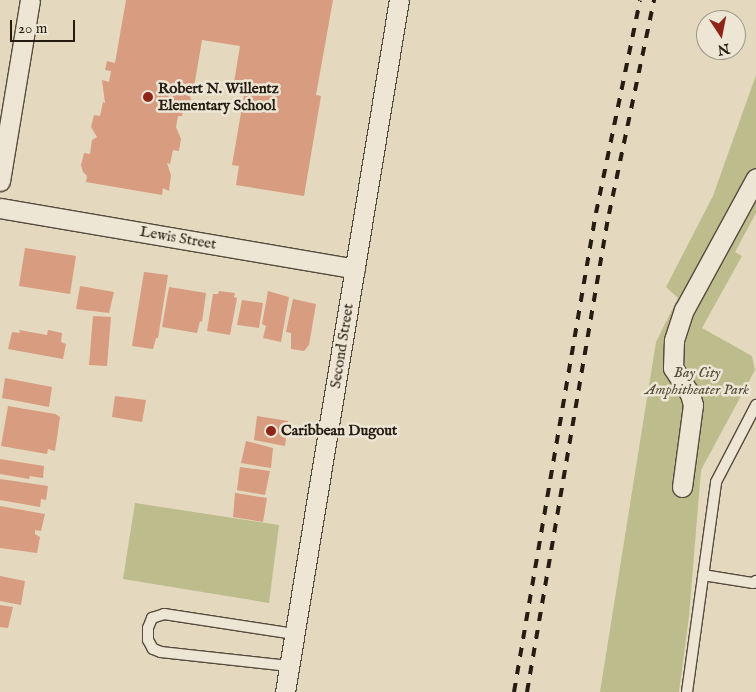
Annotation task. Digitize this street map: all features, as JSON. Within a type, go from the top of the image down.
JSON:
[{"type":"street","points":[[0,181],[30,0]]},
{"type":"street","name":"Second Street","points":[[284,692],[399,0]]},
{"type":"street","points":[[682,487],[694,405],[690,394],[673,368],[674,340],[684,310],[756,178]]},
{"type":"street","name":"Lewis Street","points":[[0,208],[355,269]]},
{"type":"lane","points":[[687,692],[716,482],[756,406]]},
{"type":"lane","points":[[703,575],[755,584]]},
{"type":"lane","points":[[289,666],[161,652],[153,649],[148,640],[148,628],[152,618],[164,614],[294,634]]},
{"type":"green space","name":"Bay City Amphitheater Park","points":[[756,75],[756,213],[735,252],[742,256],[702,328],[752,356],[755,370],[701,470],[689,616],[679,692],[600,692],[656,342],[678,298],[666,287],[713,196]]},
{"type":"green space","points":[[135,503],[279,525],[269,603],[123,579]]},
{"type":"building","name":"Robert N. Willentz Elementary School","points":[[126,0],[333,0],[316,95],[321,96],[304,196],[236,185],[239,166],[232,165],[246,84],[234,82],[240,46],[202,40],[194,87],[187,85],[187,91],[191,99],[189,113],[183,109],[182,116],[178,116],[176,127],[181,139],[179,151],[173,150],[170,164],[167,163],[171,175],[169,191],[163,188],[162,195],[86,182],[87,176],[83,172],[81,165],[84,153],[90,154],[92,140],[97,137],[91,127],[94,115],[100,116],[103,102],[105,103],[102,80],[109,82],[111,71],[105,70],[107,61],[115,63]]},
{"type":"building","points":[[25,248],[76,256],[70,294],[19,286]]},
{"type":"building","points":[[144,272],[168,275],[158,338],[156,338],[153,349],[132,346]]},
{"type":"building","points":[[80,286],[114,292],[109,313],[76,309]]},
{"type":"building","points":[[169,287],[206,293],[202,322],[200,321],[197,333],[162,327]]},
{"type":"building","points":[[219,291],[235,293],[234,297],[237,298],[230,335],[207,331],[213,294],[218,294]]},
{"type":"building","points":[[268,291],[289,297],[281,342],[263,338],[266,326],[262,324]]},
{"type":"building","points":[[293,299],[316,304],[309,345],[304,351],[291,349],[291,333],[286,332]]},
{"type":"building","points":[[242,300],[263,303],[259,328],[237,325]]},
{"type":"building","points":[[93,316],[111,317],[107,366],[89,365]]},
{"type":"building","points":[[19,330],[47,335],[48,330],[62,333],[61,342],[66,344],[63,359],[8,349],[12,332],[20,333]]},
{"type":"building","points":[[5,378],[52,387],[49,407],[2,398]]},
{"type":"building","points":[[115,396],[146,400],[142,422],[112,417]]},
{"type":"building","points":[[8,406],[55,414],[60,417],[55,451],[48,449],[47,454],[1,446]]},
{"type":"building","name":"Caribbean Dugout","points":[[257,416],[288,421],[285,446],[254,440]]},
{"type":"building","points":[[246,441],[273,448],[271,468],[241,463]]},
{"type":"building","points":[[0,459],[44,466],[43,478],[30,476],[29,479],[0,474]]},
{"type":"building","points":[[240,467],[270,471],[265,495],[237,490]]},
{"type":"building","points":[[0,479],[48,486],[46,500],[41,499],[40,507],[0,500]]},
{"type":"building","points":[[235,493],[267,498],[263,522],[233,517]]},
{"type":"building","points":[[0,506],[45,514],[41,531],[35,530],[35,534],[40,537],[37,553],[0,548]]},
{"type":"building","points":[[0,576],[25,581],[21,605],[0,601]]},
{"type":"building","points":[[0,605],[13,607],[8,628],[0,627]]},
{"type":"railway","points":[[514,692],[596,213],[640,0]]},
{"type":"railway","points":[[527,692],[609,214],[654,0]]},
{"type":"place","name":"Robert N. Willentz Elementary School","points":[[148,97]]},
{"type":"place","name":"Caribbean Dugout","points":[[271,431]]}]
